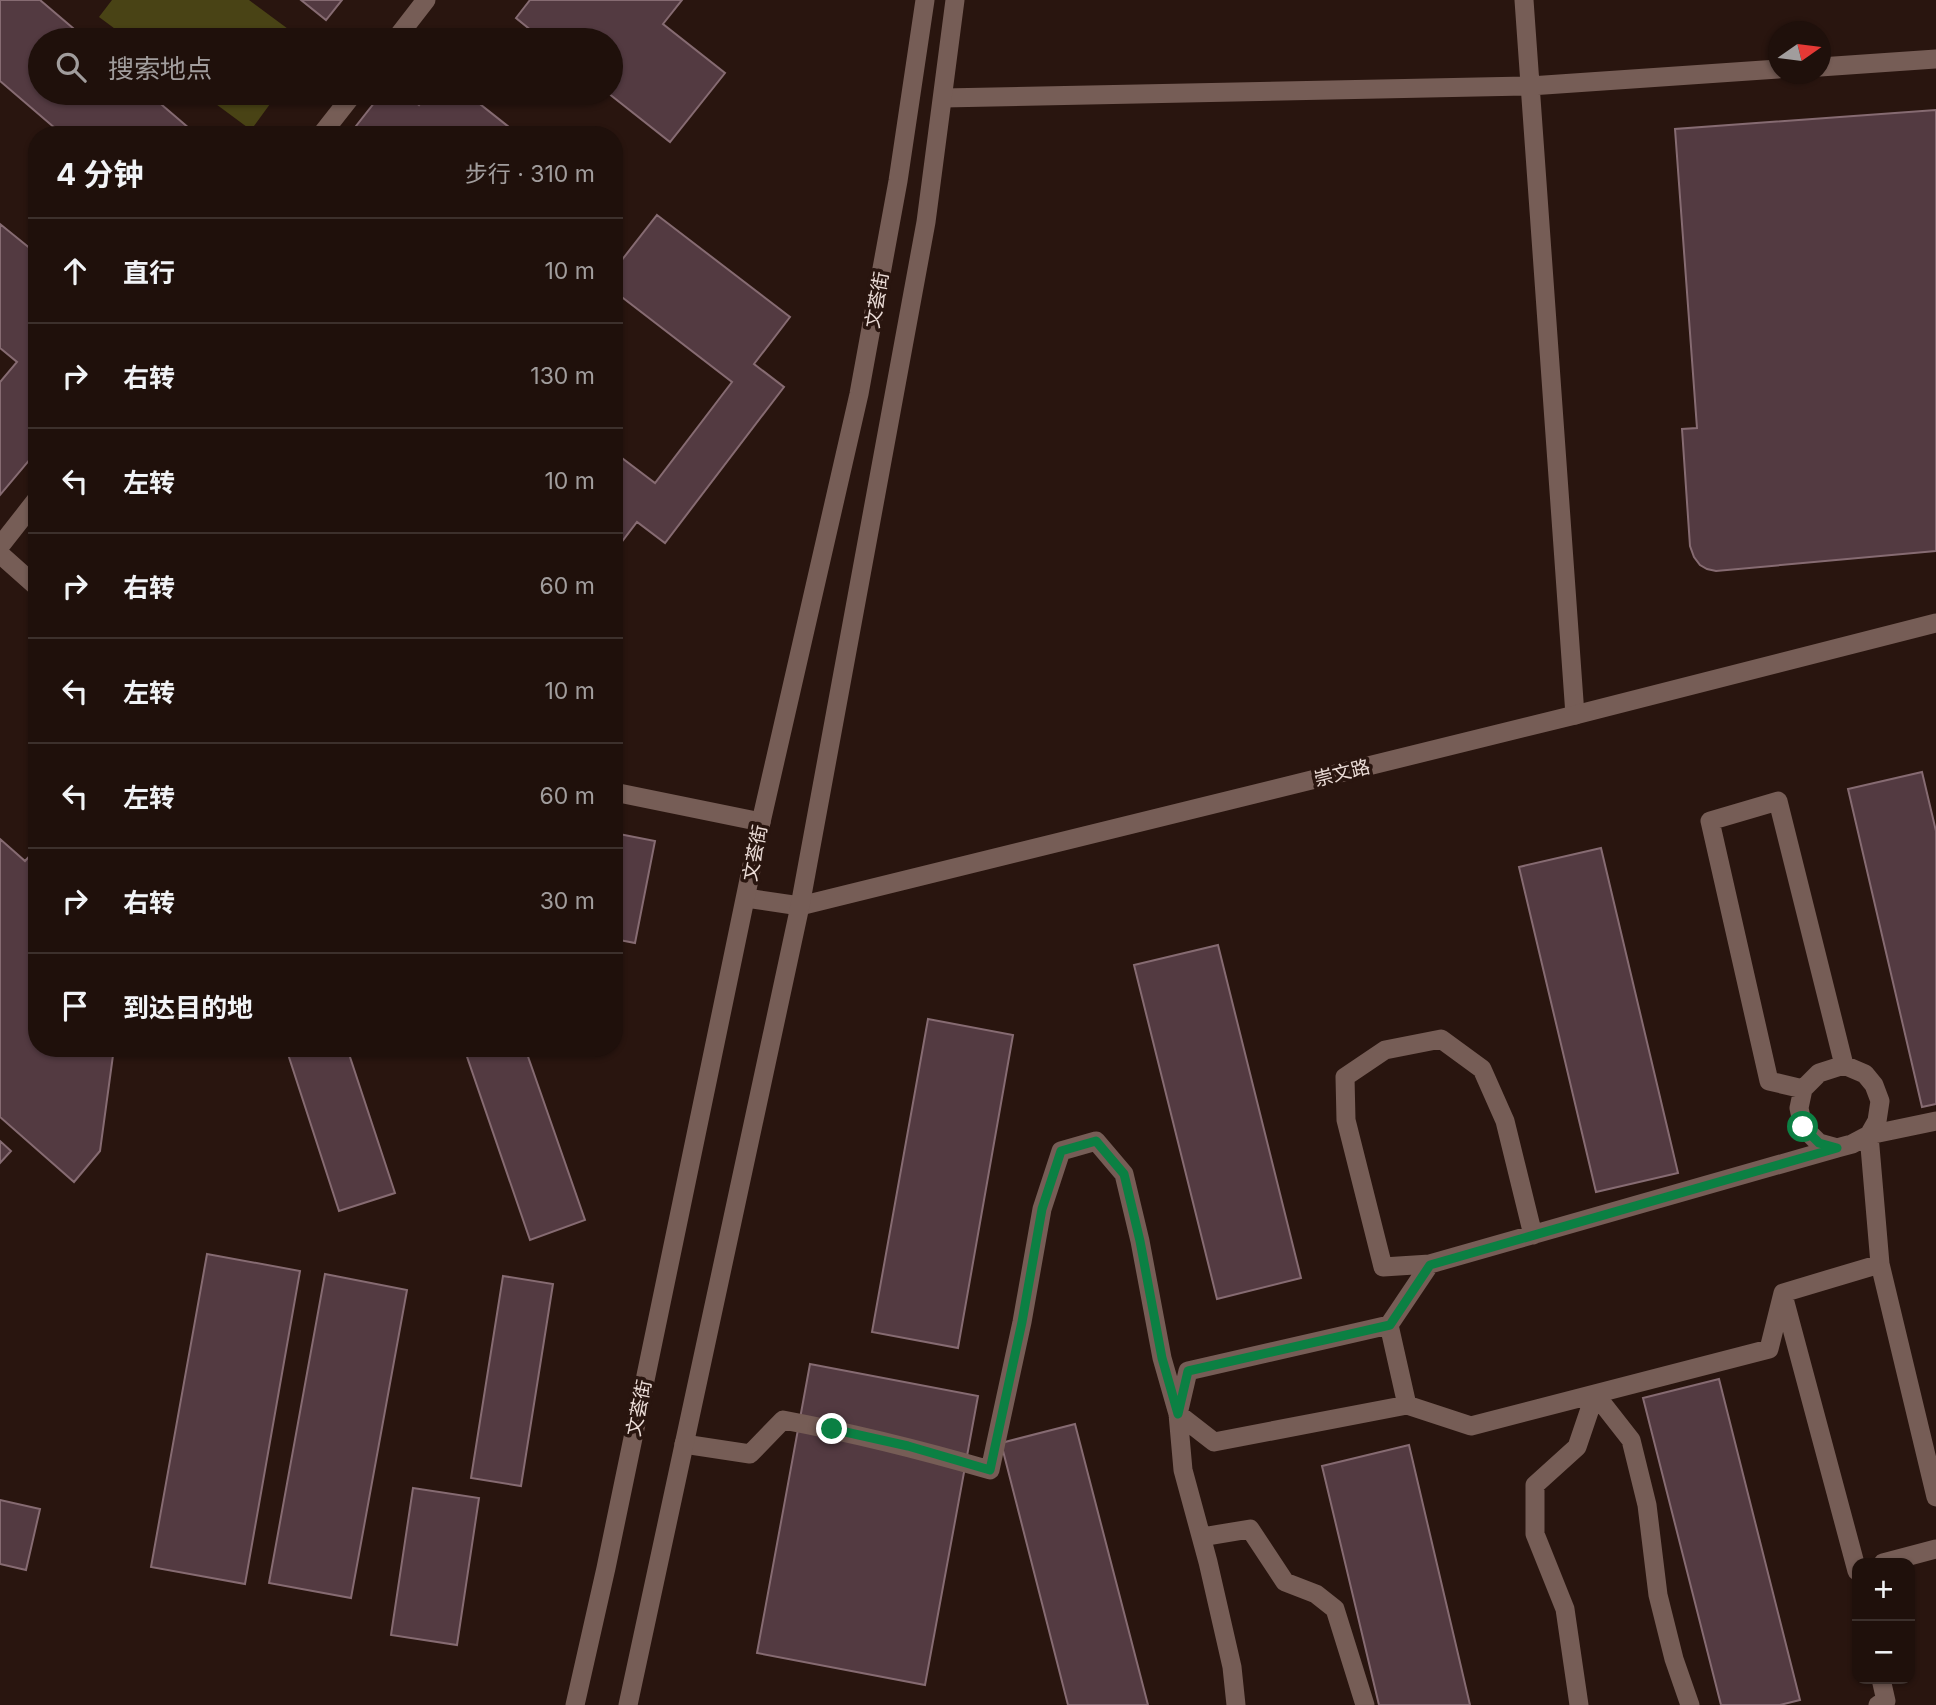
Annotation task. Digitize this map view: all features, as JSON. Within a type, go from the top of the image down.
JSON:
[{"type":"street","points":[[404,28],[426,0]]},
{"type":"street","name":"文荟街","points":[[575,1705],[761,822],[859,394],[898,181],[925,0]]},
{"type":"street","name":"文荟街","points":[[628,1705],[800,906],[926,222],[955,0]]},
{"type":"street","points":[[1524,0],[1576,715]]},
{"type":"street","points":[[1831,66],[1936,59]]},
{"type":"street","points":[[943,98],[1530,86],[1768,70]]},
{"type":"street","points":[[328,126],[345,105]]},
{"type":"street","points":[[0,546],[28,510]]},
{"type":"street","points":[[0,554],[28,579]]},
{"type":"street","name":"崇文路","points":[[746,898],[800,906],[1576,715],[1936,623]]},
{"type":"street","points":[[623,794],[761,822]]},
{"type":"street","points":[[1803,1089],[1769,1081],[1710,821],[1778,801],[1844,1065]]},
{"type":"street","points":[[1533,1235],[1504,1121],[1482,1069],[1441,1039],[1385,1050],[1345,1077],[1346,1120],[1383,1267],[1430,1265],[1853,1144],[1869,1135],[1936,1121]]},
{"type":"street","points":[[1837,1148],[1819,1143],[1803,1127],[1799,1108],[1803,1089],[1819,1073],[1844,1065],[1865,1074],[1874,1085],[1880,1101],[1877,1121],[1869,1135],[1880,1264],[1936,1497]]},
{"type":"street","points":[[684,1444],[750,1454],[783,1420],[908,1446],[990,1470],[1022,1322],[1042,1209],[1061,1151],[1096,1141],[1124,1174],[1140,1241],[1162,1358],[1178,1414],[1183,1470],[1202,1537],[1232,1667],[1236,1705]]},
{"type":"street","points":[[1783,1293],[1880,1264]]},
{"type":"street","points":[[1178,1414],[1188,1371],[1390,1325],[1430,1265]]},
{"type":"street","points":[[1178,1414],[1214,1443],[1407,1405],[1471,1426],[1769,1349],[1783,1293]]},
{"type":"street","points":[[1783,1293],[1854,1558]]},
{"type":"street","points":[[1390,1325],[1407,1405]]},
{"type":"street","points":[[1579,1705],[1565,1609],[1535,1534],[1535,1485],[1577,1447],[1595,1394]]},
{"type":"street","points":[[1595,1394],[1631,1440],[1647,1505],[1658,1595],[1674,1659],[1690,1705]]},
{"type":"street","points":[[1202,1537],[1250,1529],[1285,1582],[1316,1594],[1335,1609],[1365,1705]]},
{"type":"street","points":[[1902,1558],[1936,1549]]},
{"type":"street","points":[[1878,1705],[1886,1701],[1882,1684]]},
{"type":"shaded area","points":[[112,0],[249,0],[287,28],[114,28],[99,17]]},
{"type":"shaded area","points":[[217,105],[269,105],[254,126],[246,126]]},
{"type":"building","points":[[0,0],[40,0],[73,28],[28,28],[28,105],[0,81]]},
{"type":"building","points":[[301,0],[342,0],[326,20]]},
{"type":"building","points":[[530,0],[682,0],[663,24],[725,73],[670,142],[623,105],[623,28],[528,28],[516,18]]},
{"type":"building","points":[[28,105],[162,105],[186,126],[52,126]]},
{"type":"building","points":[[373,105],[481,105],[508,126],[356,126]]},
{"type":"building","points":[[1936,110],[1936,551],[1716,571],[1707,569],[1694,557],[1690,546],[1682,429],[1697,428],[1675,129]]},
{"type":"building","points":[[657,215],[790,317],[754,364],[784,387],[665,543],[637,522],[623,540],[623,459],[655,483],[732,382],[623,298],[623,258]]},
{"type":"building","points":[[0,224],[28,247],[28,462],[0,495],[0,382],[17,362],[0,348]]},
{"type":"building","points":[[1922,772],[1936,831],[1936,1104],[1922,1107],[1848,789]]},
{"type":"building","points":[[623,835],[655,841],[635,943],[623,941]]},
{"type":"building","points":[[0,839],[25,861],[28,858],[28,1057],[113,1057],[100,1151],[74,1182],[0,1117]]},
{"type":"building","points":[[1601,848],[1678,1173],[1596,1192],[1519,867]]},
{"type":"building","points":[[1218,945],[1301,1278],[1217,1299],[1134,965]]},
{"type":"building","points":[[928,1019],[1013,1035],[958,1348],[872,1332]]},
{"type":"building","points":[[289,1057],[350,1057],[395,1193],[339,1211]]},
{"type":"building","points":[[467,1057],[528,1057],[585,1220],[530,1240]]},
{"type":"building","points":[[0,1141],[11,1151],[0,1163]]},
{"type":"building","points":[[207,1254],[300,1271],[245,1584],[151,1567]]},
{"type":"building","points":[[325,1274],[407,1290],[351,1598],[269,1583]]},
{"type":"building","points":[[503,1276],[553,1284],[521,1486],[471,1478]]},
{"type":"building","points":[[810,1364],[978,1396],[925,1685],[757,1653]]},
{"type":"building","points":[[1719,1379],[1800,1700],[1780,1705],[1721,1705],[1643,1398]]},
{"type":"building","points":[[1075,1424],[1148,1705],[1068,1705],[1001,1443]]},
{"type":"building","points":[[1409,1445],[1470,1705],[1379,1705],[1322,1466]]},
{"type":"building","points":[[413,1488],[479,1498],[457,1645],[391,1635]]},
{"type":"building","points":[[0,1500],[40,1509],[26,1570],[0,1564]]},
{"type":"route","points":[[832,1429],[908,1446],[990,1470],[1022,1322],[1042,1209],[1061,1151],[1096,1141],[1124,1174],[1140,1241],[1162,1358],[1178,1414],[1188,1371],[1390,1325],[1430,1265],[1837,1148],[1819,1143],[1803,1127]]}]
